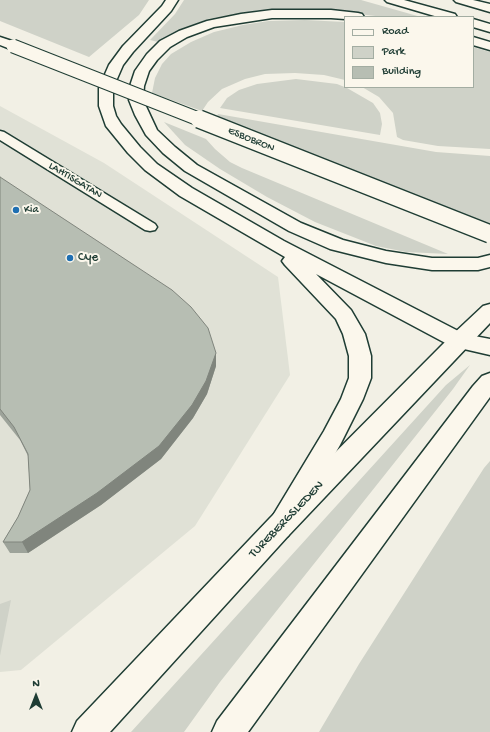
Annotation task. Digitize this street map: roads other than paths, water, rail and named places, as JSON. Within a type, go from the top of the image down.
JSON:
[{"type":"main road","points":[[172,0],[167,8],[128,49],[116,65],[106,88],[106,106],[109,116],[121,136],[151,167],[186,192],[277,245],[419,322],[459,340],[490,347]]},
{"type":"main road","points":[[391,0],[447,16]]},
{"type":"main road","points":[[460,0],[490,8]]},
{"type":"main road","points":[[349,16],[331,14],[272,14],[241,18],[211,24],[183,34],[165,44],[152,57],[142,71],[137,86],[136,100],[151,132],[169,150],[191,168],[295,227],[337,245],[386,257],[432,264],[478,264],[490,261]]},
{"type":"main road","points":[[474,23],[490,28]]},
{"type":"main road","points":[[474,41],[490,46]]},
{"type":"main road","name":"ESBOBRON","points":[[6,44],[490,234]]},
{"type":"main road","points":[[277,245],[344,315],[354,334],[360,356],[360,378],[352,399],[332,438],[279,528]]},
{"type":"main road","name":"TUREBERGSLEDEN","points":[[88,732],[279,528],[459,340],[490,311]]},
{"type":"main road","points":[[228,732],[481,392],[490,382]]},
{"type":"lane","name":"LAHTISGATAN","points":[[0,136],[150,227]]},
{"type":"place","name":"Kia","points":[[16,210]]},
{"type":"place","name":"Cye","points":[[70,258]]}]
